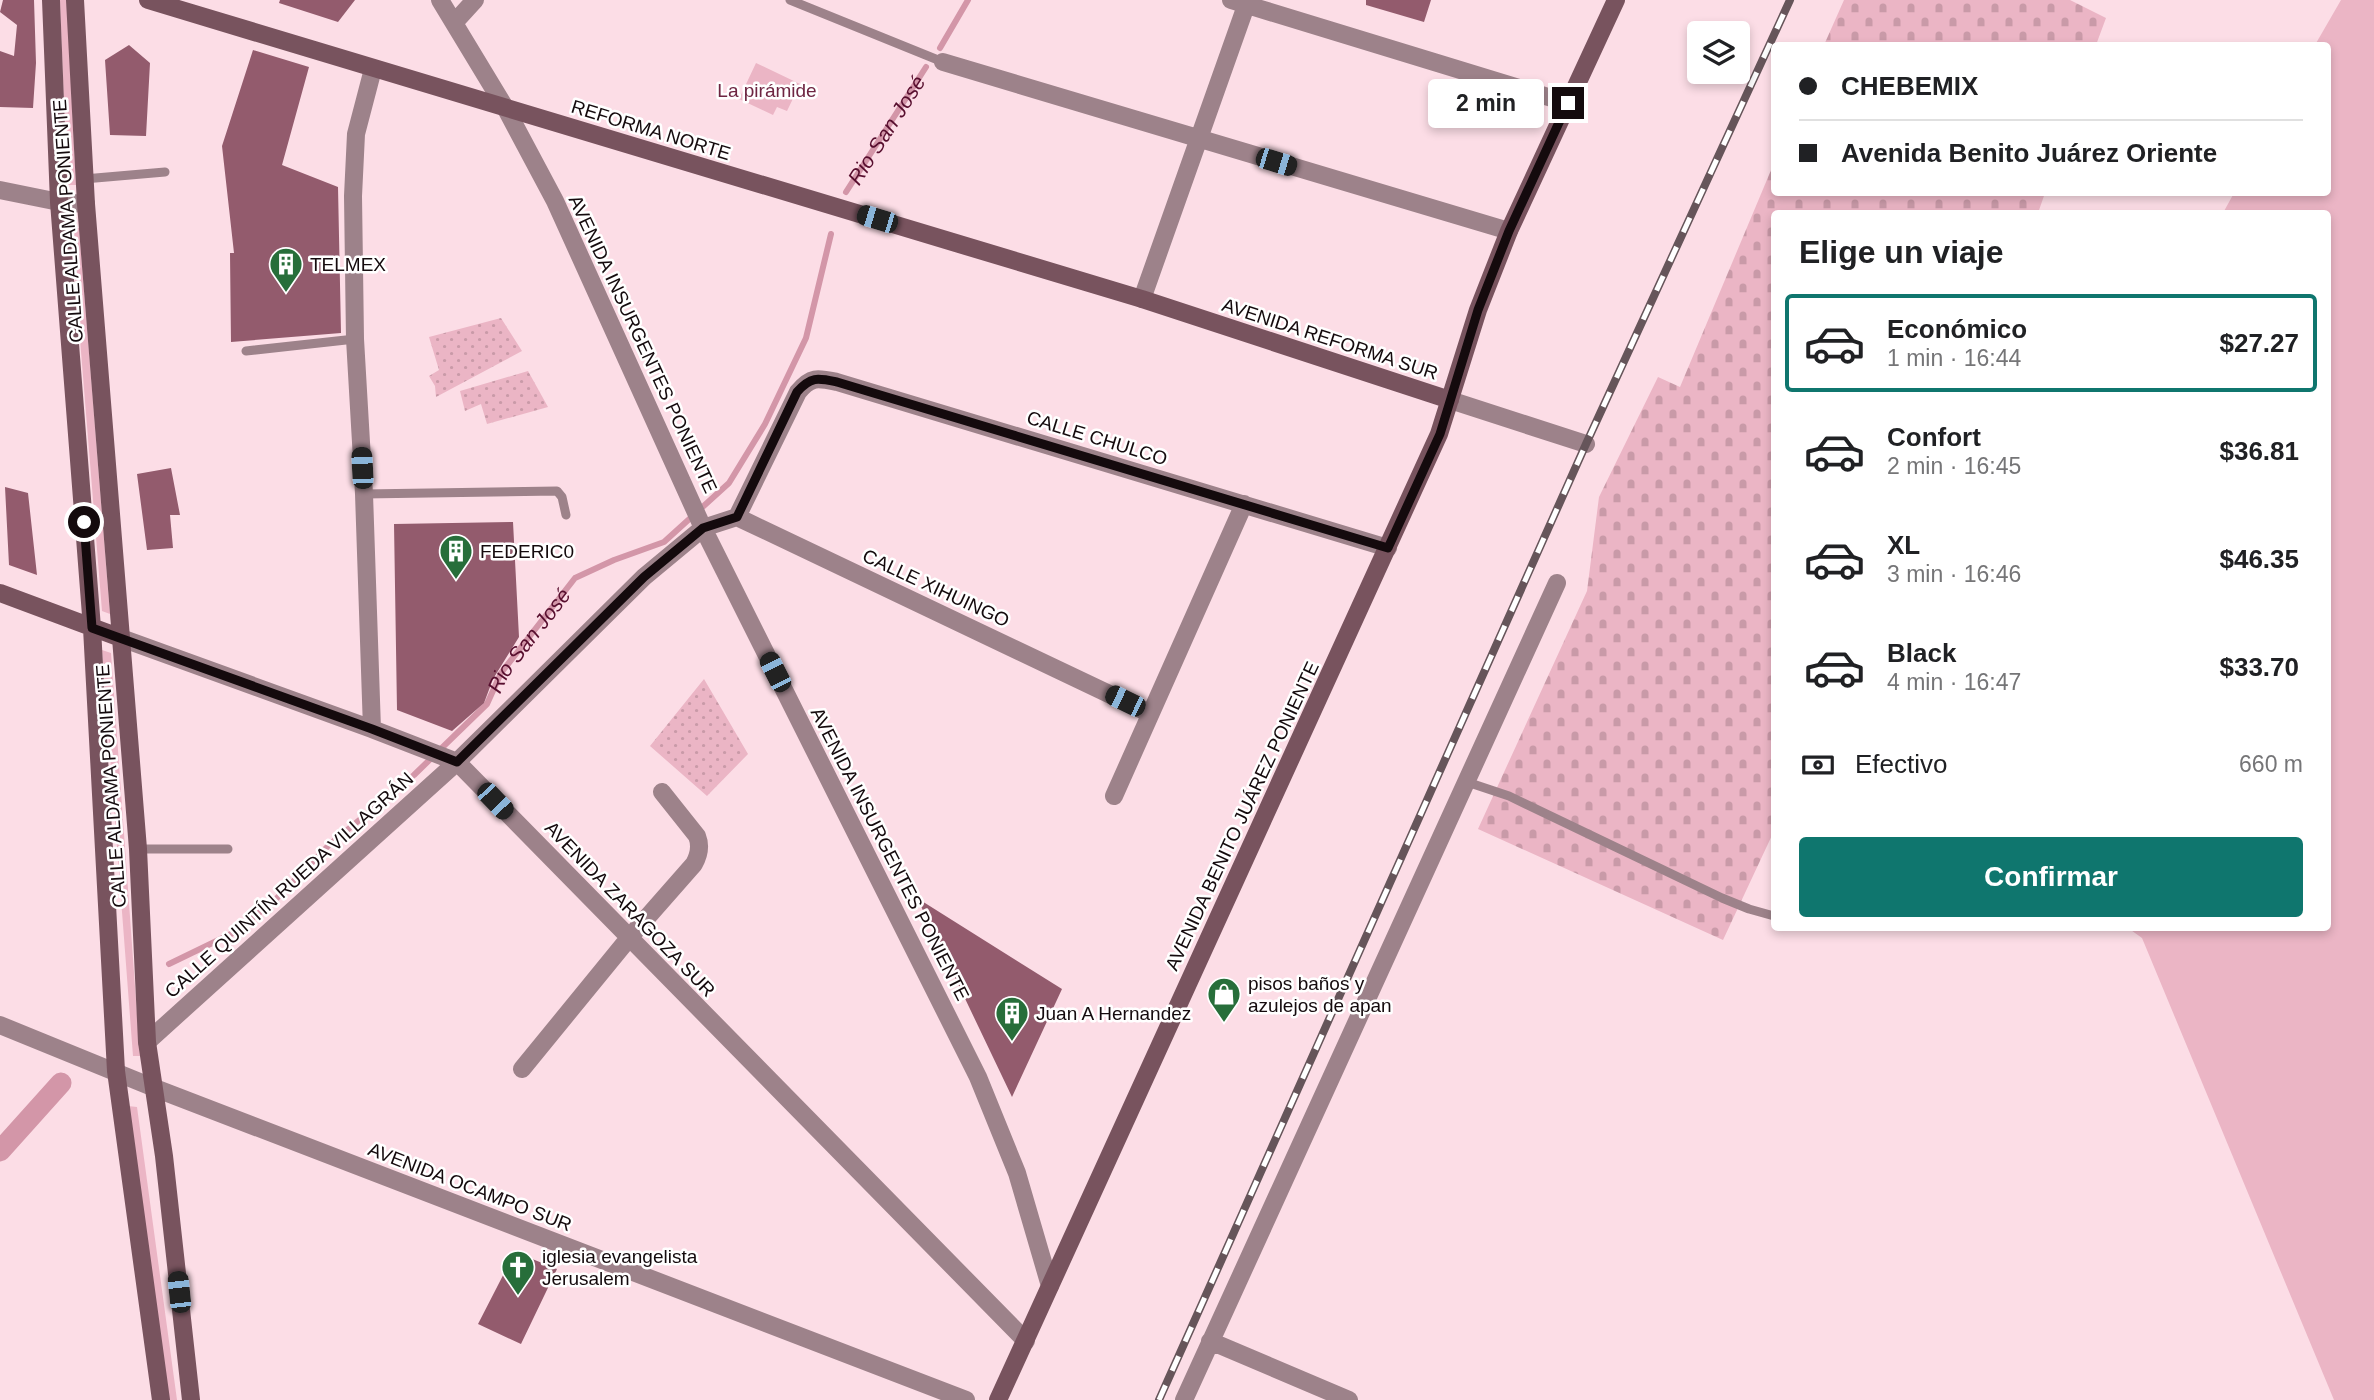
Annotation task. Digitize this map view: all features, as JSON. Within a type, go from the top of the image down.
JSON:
[{"type":"main road","name":"CALLE ALDAMA PONIENTE","points":[[51,0],[59,202],[92,628],[116,1070],[161,1400]]},
{"type":"main road","name":"CALLE ALDAMA PONIENTE","points":[[75,0],[84,179],[138,849],[146,1042],[164,1156],[191,1400]]},
{"type":"main road","name":"REFORMA NORTE","points":[[148,0],[1142,299]]},
{"type":"main road","name":"AVENIDA BENITO JUÁREZ PONIENTE","points":[[998,1400],[1440,434],[1478,310],[1509,231],[1616,0]]},
{"type":"main road","name":"AVENIDA REFORMA SUR","points":[[1142,299],[1450,400]]},
{"type":"main road","points":[[0,593],[121,638]]},
{"type":"street","name":"AVENIDA INSURGENTES PONIENTE","points":[[440,0],[506,109],[555,201],[702,525],[978,1077],[1017,1173],[1050,1286]]},
{"type":"street","points":[[453,23],[475,0]]},
{"type":"street","points":[[1142,299],[1199,139],[1242,2],[1568,103]]},
{"type":"street","points":[[943,62],[1509,231]]},
{"type":"street","points":[[372,729],[364,494],[355,339],[354,196],[356,134],[373,69]]},
{"type":"street","points":[[0,190],[59,202],[86,204]]},
{"type":"street","name":"CALLE CHULCO","points":[[737,517],[797,392],[806,382],[817,379],[837,382],[1388,548]]},
{"type":"street","name":"AVENIDA REFORMA SUR","points":[[1450,400],[1586,443]]},
{"type":"street","points":[[1114,796],[1244,504]]},
{"type":"street","points":[[702,525],[737,517]]},
{"type":"street","name":"CALLE XIHUINGO","points":[[737,517],[1149,713]]},
{"type":"street","name":"CALLE QUINTÍN RUEDA VILLAGRÁN","points":[[146,1042],[702,525]]},
{"type":"street","points":[[1184,1400],[1557,583]]},
{"type":"street","name":"AVENIDA ZARAGOZA SUR","points":[[121,638],[450,759],[1026,1341]]},
{"type":"street","points":[[522,1069],[629,938],[694,864],[698,856],[697,836],[662,792]]},
{"type":"street","name":"AVENIDA OCAMPO SUR","points":[[0,1025],[116,1070],[152,1087],[966,1400]]},
{"type":"street","points":[[1210,1341],[1349,1400]]},
{"type":"lane","points":[[790,0],[943,62]]},
{"type":"lane","points":[[84,179],[165,172]]},
{"type":"lane","points":[[246,351],[355,339]]},
{"type":"lane","points":[[364,494],[551,491],[560,493],[566,515]]},
{"type":"lane","points":[[1467,782],[1509,796],[1722,898],[1771,915]]},
{"type":"lane","points":[[138,849],[228,849]]},
{"type":"green space","points":[[60,0],[67,0],[76,185],[67,185]]},
{"type":"green space","points":[[1844,0],[2070,0],[2106,18],[2097,42],[1825,42]]},
{"type":"green space","points":[[2341,0],[2374,0],[2374,1400],[2334,1400],[2142,938],[2132,931],[2331,931],[2331,210],[2225,210],[2232,196],[2331,196],[2331,42],[2317,42]]},
{"type":"green space","name":"La pirámide","points":[[756,63],[800,84],[787,111],[777,107],[773,115],[739,99]]},
{"type":"green space","points":[[1771,170],[1771,196],[2044,196],[2039,210],[1771,210],[1771,837],[1723,940],[1478,829],[1587,591],[1599,497],[1658,377],[1680,387]]},
{"type":"green space","points":[[71,228],[79,228],[110,614],[102,611]]},
{"type":"green space","points":[[501,318],[522,351],[436,397],[435,386],[429,376],[439,370],[429,337]]},
{"type":"green space","points":[[528,371],[548,407],[487,424],[481,404],[465,411],[460,391]]},
{"type":"green space","points":[[102,650],[111,653],[140,1056],[133,1056]]},
{"type":"green space","points":[[704,679],[748,754],[707,796],[650,746]]},
{"type":"green space","points":[[128,1106],[137,1107],[177,1400],[168,1400]]},
{"type":"building","points":[[3,0],[34,0],[36,63],[33,108],[0,107],[0,51],[14,56],[17,25],[0,12]]},
{"type":"building","points":[[280,0],[355,0],[338,22],[279,3]]},
{"type":"building","points":[[1366,0],[1431,0],[1424,22],[1366,5]]},
{"type":"building","points":[[129,45],[150,63],[146,136],[110,135],[105,60]]},
{"type":"building","points":[[253,50],[309,67],[282,165],[338,187],[341,333],[231,342],[230,253],[234,253],[222,146]]},
{"type":"building","points":[[171,468],[180,515],[170,515],[173,548],[147,550],[137,474]]},
{"type":"building","points":[[5,487],[28,493],[37,575],[9,565]]},
{"type":"building","name":"FEDERIC0","points":[[513,522],[519,637],[493,679],[484,703],[452,731],[397,710],[394,524]]},
{"type":"building","name":"Juan A Hernandez","points":[[917,898],[1062,989],[1012,1097]]},
{"type":"building","name":"iglesia evangelista Jerusalem","points":[[515,1252],[557,1269],[521,1344],[478,1324]]},
{"type":"waterway","name":"Rio San José","points":[[940,48],[968,0]]},
{"type":"waterway","name":"Rio San José","points":[[846,192],[926,67]]},
{"type":"waterway","name":"Rio San José","points":[[169,964],[235,932],[275,900],[329,845],[414,775],[487,704],[501,673],[575,578],[664,542],[729,483],[765,424],[806,338],[831,234]]},
{"type":"waterway","name":"Rio San José","points":[[0,1151],[61,1083]]},
{"type":"railway","points":[[1159,1400],[1586,444],[1790,0]]},
{"type":"place","name":"TELMEX","points":[[286,294]]},
{"type":"place","name":"FEDERIC0","points":[[456,581]]},
{"type":"place","name":"pisos baños y azulejos de apan","points":[[1224,1024]]},
{"type":"place","name":"Juan A Hernandez","points":[[1012,1043]]},
{"type":"place","name":"iglesia evangelista Jerusalem","points":[[518,1297]]},
{"type":"route","points":[[84,522],[92,628],[457,762],[644,577],[703,528],[737,517],[797,392],[806,382],[817,379],[837,382],[1388,548],[1440,434],[1466,344],[1509,231],[1568,103]]}]
